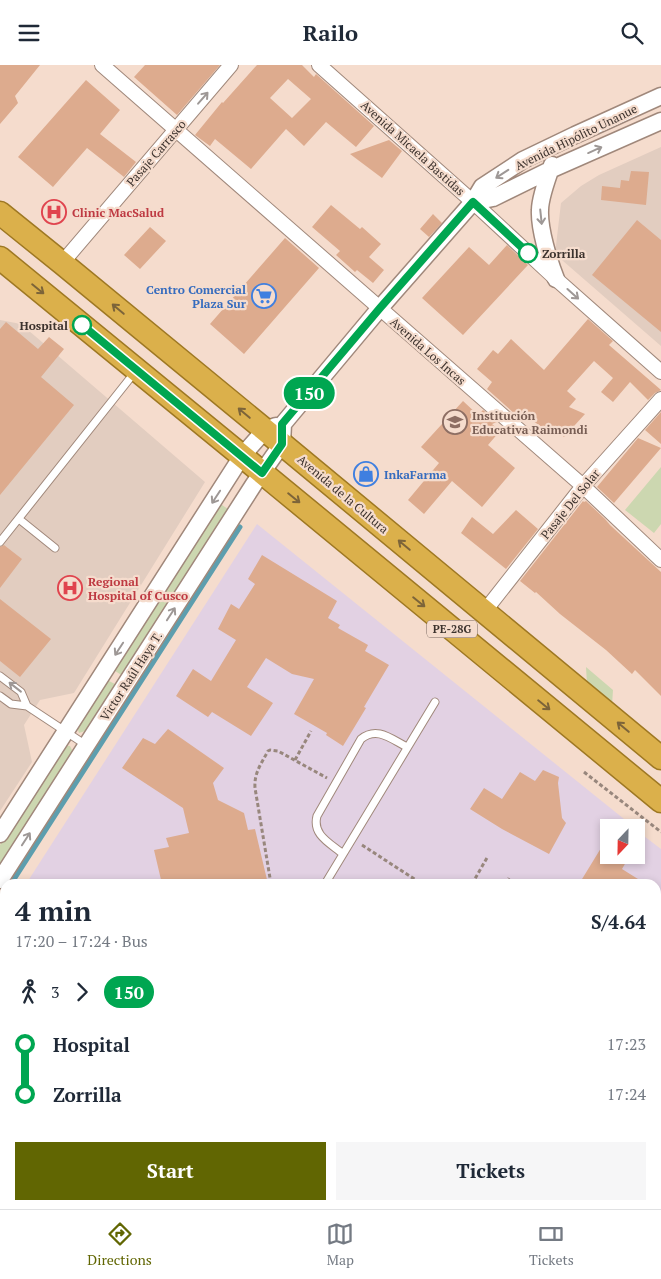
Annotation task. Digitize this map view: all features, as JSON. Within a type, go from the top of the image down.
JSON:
[{"type":"highway","name":"Avenida de la Cultura","points":[[0,213],[276,433],[484,612],[661,758]]},
{"type":"highway","points":[[0,258],[242,456]]},
{"type":"highway","name":"PE-28G","points":[[242,456],[661,801]]},
{"type":"street","name":"Avenida Los Incas","points":[[102,65],[583,486],[661,560]]},
{"type":"street","name":"Pasaje Carrasco","points":[[62,263],[231,65]]},
{"type":"street","name":"Avenida Micaela Bastidas","points":[[319,65],[661,372]]},
{"type":"street","name":"Avenida Hipólito Unanue","points":[[276,433],[380,308],[473,202],[482,187],[523,160],[661,96]]},
{"type":"street","name":"Avenida Hipólito Unanue","points":[[473,202],[493,198],[550,170],[661,121]]},
{"type":"street","points":[[556,279],[549,259],[540,219],[540,208],[560,142]]},
{"type":"street","name":"Pasaje Del Solar","points":[[484,612],[583,486],[661,399]]},
{"type":"street","name":"Victor Raúl Haya T.","points":[[0,834],[242,456],[276,433]]},
{"type":"street","name":"Victor Raúl Haya T.","points":[[1,879],[262,473],[276,433]]},
{"type":"lane","points":[[0,542],[136,370]]},
{"type":"lane","points":[[19,519],[55,548]]},
{"type":"lane","points":[[0,676],[21,692],[27,706]]},
{"type":"lane","points":[[0,696],[12,704],[27,706],[86,745]]},
{"type":"lane","points":[[328,879],[435,701]]},
{"type":"lane","points":[[343,854],[320,835],[316,829],[315,822],[317,815],[361,739],[367,734],[374,732],[407,747]]},
{"type":"path","points":[[295,760],[311,731]]},
{"type":"path","points":[[269,879],[254,780],[270,749],[276,750],[336,783]]},
{"type":"path","points":[[584,772],[661,833]]},
{"type":"path","points":[[361,845],[414,879]]},
{"type":"path","points":[[475,879],[488,856]]},
{"type":"shaded area","points":[[661,147],[661,346],[555,254],[561,203],[581,186],[599,175]]},
{"type":"shaded area","name":"Regional Hospital of Cusco","points":[[0,320],[21,324],[205,482],[74,693],[40,700],[24,725],[32,762],[0,811]]},
{"type":"shaded area","points":[[257,524],[624,819],[600,819],[600,864],[645,864],[645,837],[661,849],[661,879],[29,879]]},
{"type":"green space","points":[[661,467],[661,524],[654,533],[625,510]]},
{"type":"green space","points":[[219,503],[228,509],[123,676],[112,669]]},
{"type":"green space","points":[[586,667],[613,690],[612,705],[587,684]]},
{"type":"green space","points":[[105,679],[117,685],[88,730],[79,733],[76,723]]},
{"type":"green space","points":[[63,745],[70,746],[73,752],[0,867],[0,845]]},
{"type":"building","points":[[0,65],[40,65],[15,96],[18,103],[0,124]]},
{"type":"building","points":[[145,65],[220,65],[177,115],[134,77]]},
{"type":"building","points":[[257,65],[302,65],[314,77],[316,74],[374,126],[356,147],[326,122],[304,146],[286,129],[251,169],[215,139],[210,146],[195,135]],"holes":[[[288,79],[311,99],[292,118],[270,98]]]},
{"type":"building","points":[[86,80],[120,110],[100,134],[136,162],[124,177],[87,148],[53,187],[18,157]]},
{"type":"building","points":[[389,140],[402,151],[382,178],[350,154]]},
{"type":"building","points":[[631,171],[649,172],[646,205],[601,200],[602,186],[620,188],[621,180],[629,181]]},
{"type":"building","points":[[331,205],[360,229],[362,227],[381,244],[369,257],[384,270],[373,283],[357,270],[355,272],[336,255],[340,251],[312,227]]},
{"type":"building","points":[[433,214],[442,223],[429,237],[420,229]]},
{"type":"building","points":[[637,220],[661,240],[661,332],[592,275]]},
{"type":"building","points":[[150,227],[166,241],[140,269],[124,255]]},
{"type":"building","name":"Centro Comercial Plaza Sur","points":[[285,238],[319,268],[244,354],[210,324]]},
{"type":"building","points":[[507,245],[528,265],[463,335],[422,298],[469,247],[489,265]]},
{"type":"building","points":[[588,319],[613,341],[609,345],[661,390],[648,400],[630,382],[613,402],[601,392],[613,378],[594,361],[567,391],[576,399],[569,407],[585,414],[564,437],[552,426],[547,431],[522,413],[516,415],[487,389],[492,382],[477,369],[493,350],[498,354],[511,339],[544,370]]},
{"type":"building","points":[[6,322],[38,349],[49,337],[64,349],[41,377],[74,405],[0,495],[0,329]]},
{"type":"building","points":[[463,401],[478,415],[483,410],[497,422],[492,424],[500,431],[488,445],[515,468],[482,507],[452,481],[424,514],[408,500],[439,463],[421,447]]},
{"type":"building","points":[[661,412],[661,444],[645,430]]},
{"type":"building","points":[[638,438],[661,448],[614,503],[597,487]]},
{"type":"building","points":[[583,501],[586,501],[661,572],[661,696],[635,670],[632,674],[606,650],[520,581]]},
{"type":"building","points":[[516,510],[538,529],[506,569],[461,533],[472,517],[493,534]]},
{"type":"building","points":[[4,545],[22,559],[0,588],[0,547]]},
{"type":"building","points":[[262,555],[337,601],[328,618],[340,625],[338,628],[368,645],[365,651],[389,665],[343,746],[326,735],[327,733],[294,714],[314,679],[292,674],[266,658],[247,687],[273,703],[251,736],[212,712],[208,717],[176,696],[193,669],[211,681],[236,640],[218,629],[231,604],[239,609],[255,584],[248,579]]},
{"type":"building","points":[[0,599],[51,639],[20,677],[0,661]]},
{"type":"building","points":[[168,729],[224,768],[213,783],[218,800],[244,813],[248,830],[255,829],[267,879],[161,879],[154,850],[169,847],[166,838],[189,833],[183,808],[122,768],[143,738],[155,744]]},
{"type":"building","points":[[543,770],[559,777],[562,818],[566,823],[549,854],[502,829],[470,809],[484,788],[502,799],[520,772],[535,781]]},
{"type":"building","points":[[600,850],[600,864],[625,864],[622,869],[638,879],[582,879]]},
{"type":"waterway","points":[[14,879],[240,527]]},
{"type":"bus line","name":"150","points":[[82,325],[262,473],[282,444],[282,424],[473,202],[528,253]]},
{"type":"place","name":"Clinic MacSalud","points":[[54,212]]},
{"type":"place","name":"Zorrilla","points":[[528,253]]},
{"type":"place","name":"Centro Comercial Plaza Sur","points":[[264,296]]},
{"type":"place","name":"Hospital","points":[[82,325]]},
{"type":"place","name":"Institución Educativa Raimondi","points":[[455,422]]},
{"type":"place","name":"InkaFarma","points":[[366,474]]},
{"type":"place","name":"Regional Hospital of Cusco","points":[[70,588]]}]
